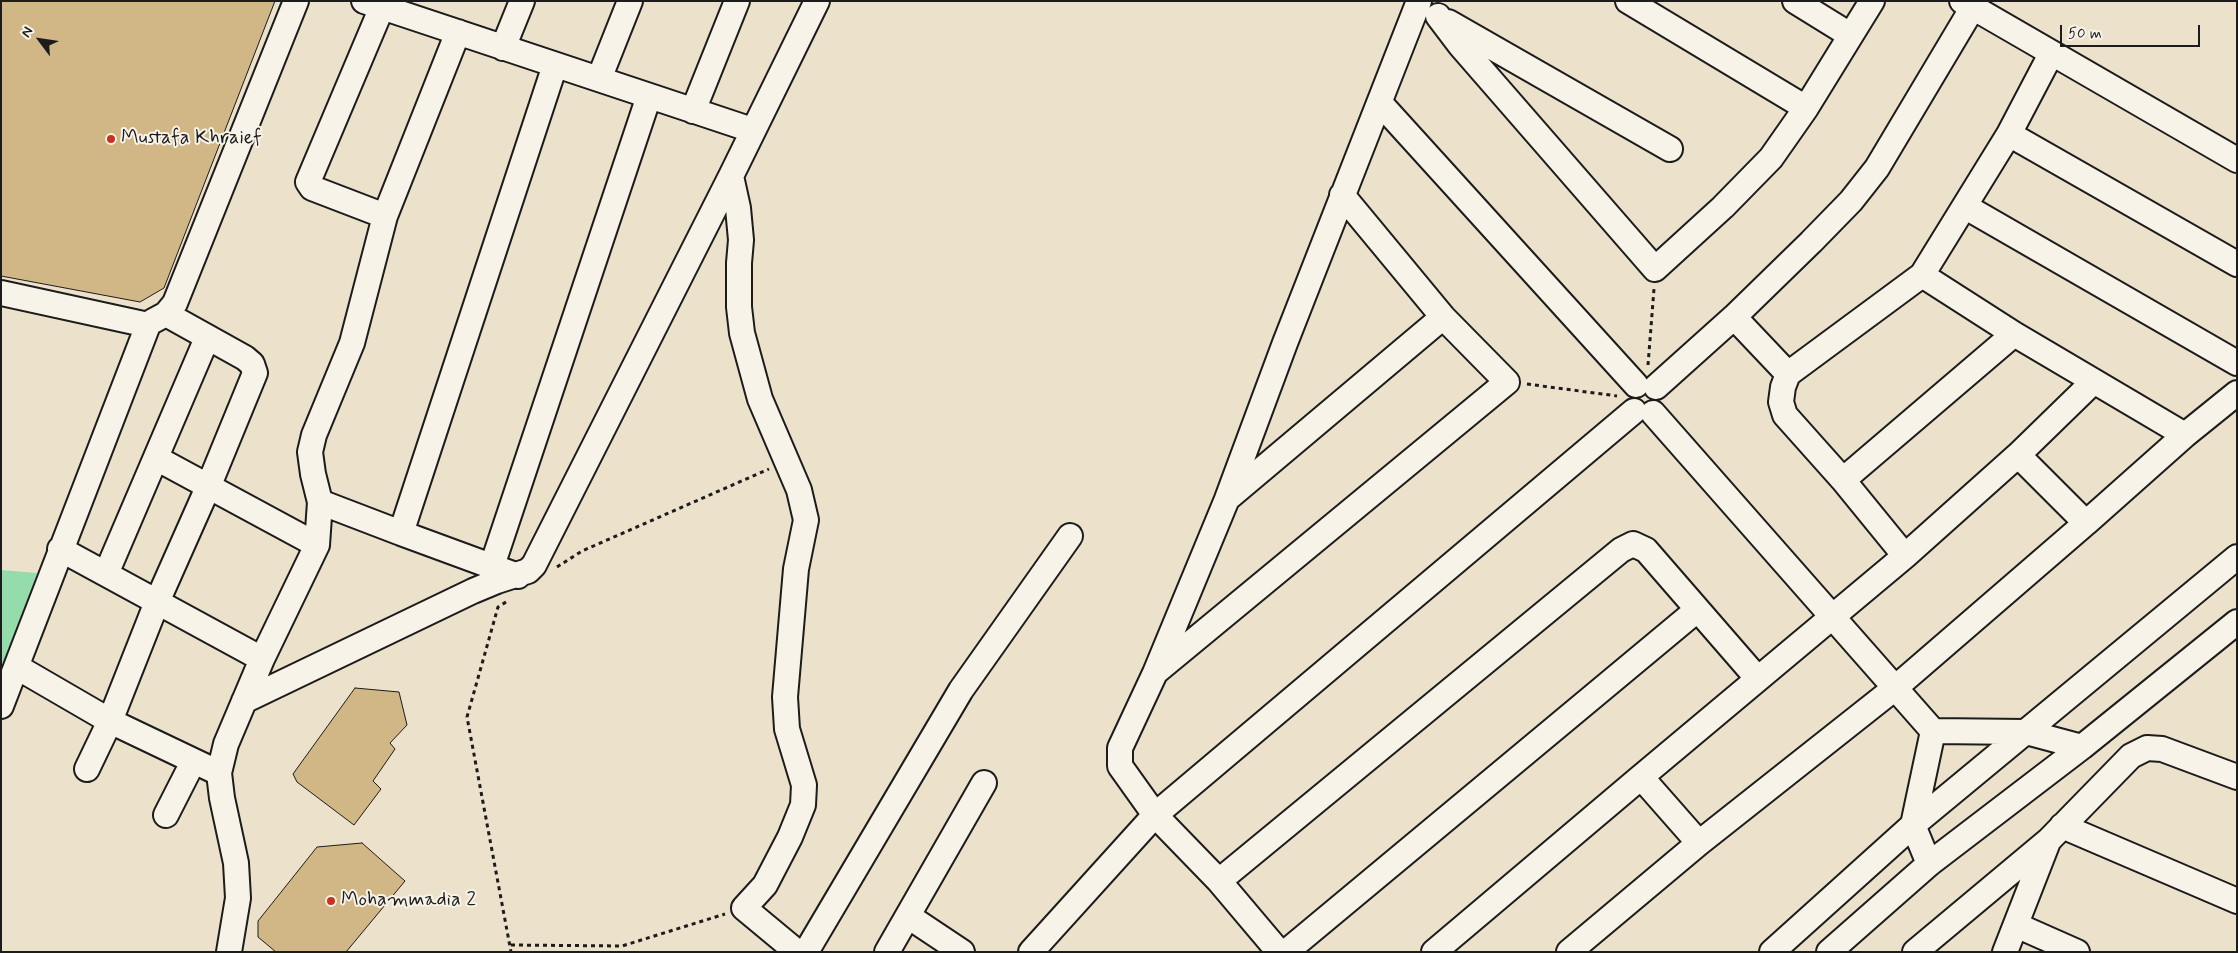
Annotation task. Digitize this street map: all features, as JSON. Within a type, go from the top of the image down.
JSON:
[{"type":"street","points":[[1,706],[60,549],[157,319],[174,303],[296,1]]},
{"type":"street","points":[[503,48],[522,1]]},
{"type":"street","points":[[599,79],[630,1]]},
{"type":"street","points":[[693,111],[737,1]]},
{"type":"street","points":[[515,587],[534,565],[731,176],[816,1]]},
{"type":"street","points":[[1628,1],[1806,108]]},
{"type":"street","points":[[1795,1],[1850,35]]},
{"type":"street","points":[[1426,6],[1655,269],[1724,208],[1772,158],[1806,108],[1872,1]]},
{"type":"street","points":[[385,216],[312,188],[308,182],[373,4],[752,130]]},
{"type":"street","points":[[1031,952],[1155,815],[1734,317],[1811,242],[1851,200],[1877,168],[1968,4],[2051,54],[2237,160]]},
{"type":"street","points":[[1279,952],[1219,881],[1155,815],[1120,766],[1120,748],[1155,673],[1227,499],[1342,195],[1380,103],[1426,6]]},
{"type":"street","points":[[1426,6],[1670,149]]},
{"type":"street","points":[[237,948],[238,898],[236,863],[222,798],[219,773],[226,744],[262,659],[317,545],[320,502],[312,474],[312,444],[352,343],[385,216],[458,32]]},
{"type":"street","points":[[1906,556],[1843,480],[1785,415],[1781,402],[1783,387],[1788,374],[1922,275],[2009,134],[2051,54]]},
{"type":"street","points":[[401,533],[555,65]]},
{"type":"street","points":[[492,566],[649,96]]},
{"type":"street","points":[[1380,103],[1642,396],[1933,731],[2026,732],[2082,747]]},
{"type":"street","points":[[2009,134],[2237,264]]},
{"type":"street","points":[[731,176],[738,208],[741,240],[738,307],[742,333],[760,398],[788,461],[804,506],[806,520],[796,569],[785,697],[787,729],[804,785],[803,805],[790,837],[765,885],[750,903],[809,950],[961,690],[1070,536]]},
{"type":"street","points":[[1155,673],[1506,382],[1443,317],[1342,195]]},
{"type":"street","points":[[1966,206],[2237,363]]},
{"type":"street","points":[[1922,275],[2014,334],[2185,435]]},
{"type":"street","points":[[1,293],[157,319],[208,338],[245,358],[252,364],[255,373],[209,485],[157,602],[110,721],[87,770]]},
{"type":"street","points":[[1227,499],[1443,317]]},
{"type":"street","points":[[1734,317],[1788,374]]},
{"type":"street","points":[[1843,480],[2014,334]]},
{"type":"street","points":[[106,574],[208,338]]},
{"type":"street","points":[[1434,952],[1906,556],[2018,455],[2093,382]]},
{"type":"street","points":[[1569,952],[1699,843],[1896,688],[2185,435],[2237,393]]},
{"type":"street","points":[[2018,455],[2086,523]]},
{"type":"street","points":[[156,458],[317,545]]},
{"type":"street","points":[[320,502],[492,566],[515,587]]},
{"type":"street","points":[[1219,881],[1621,550],[1634,544],[1646,550],[1758,679]]},
{"type":"street","points":[[60,549],[262,659]]},
{"type":"street","points":[[1772,952],[1913,825],[2237,557]]},
{"type":"street","points":[[244,702],[472,591],[497,581],[515,587]]},
{"type":"street","points":[[1286,952],[1697,610]]},
{"type":"street","points":[[1829,952],[1929,864],[2234,633]]},
{"type":"street","points":[[17,667],[110,721],[219,773]]},
{"type":"street","points":[[1929,864],[1913,825],[1933,731]]},
{"type":"street","points":[[1915,952],[2055,833],[2131,756],[2147,748],[2162,749],[2178,753],[2237,777]]},
{"type":"street","points":[[166,816],[193,762]]},
{"type":"street","points":[[1641,777],[1699,843]]},
{"type":"street","points":[[887,952],[984,783]]},
{"type":"street","points":[[2055,833],[2237,901]]},
{"type":"street","points":[[2005,952],[2055,833]]},
{"type":"street","points":[[908,916],[962,952]]},
{"type":"street","points":[[2016,925],[2077,952]]},
{"type":"path","points":[[1506,382],[1642,396],[1655,269]]},
{"type":"path","points":[[550,572],[582,551],[788,461]]},
{"type":"path","points":[[511,952],[467,717],[498,607],[515,587]]},
{"type":"path","points":[[511,945],[622,946],[750,903]]},
{"type":"green space","points":[[1,570],[37,573],[1,671]]},
{"type":"building","name":"Mustafa Khraief","points":[[1,1],[275,1],[164,288],[140,302],[1,276]]},
{"type":"building","points":[[355,688],[399,692],[407,725],[390,743],[395,749],[373,781],[381,789],[354,825],[297,782],[293,774]]},
{"type":"building","name":"Mohammadia 2","points":[[362,843],[405,881],[346,952],[276,952],[258,937],[258,921],[317,847]]},
{"type":"place","name":"Mustafa Khraief","points":[[111,139]]},
{"type":"place","name":"Mohammadia 2","points":[[331,901]]}]
